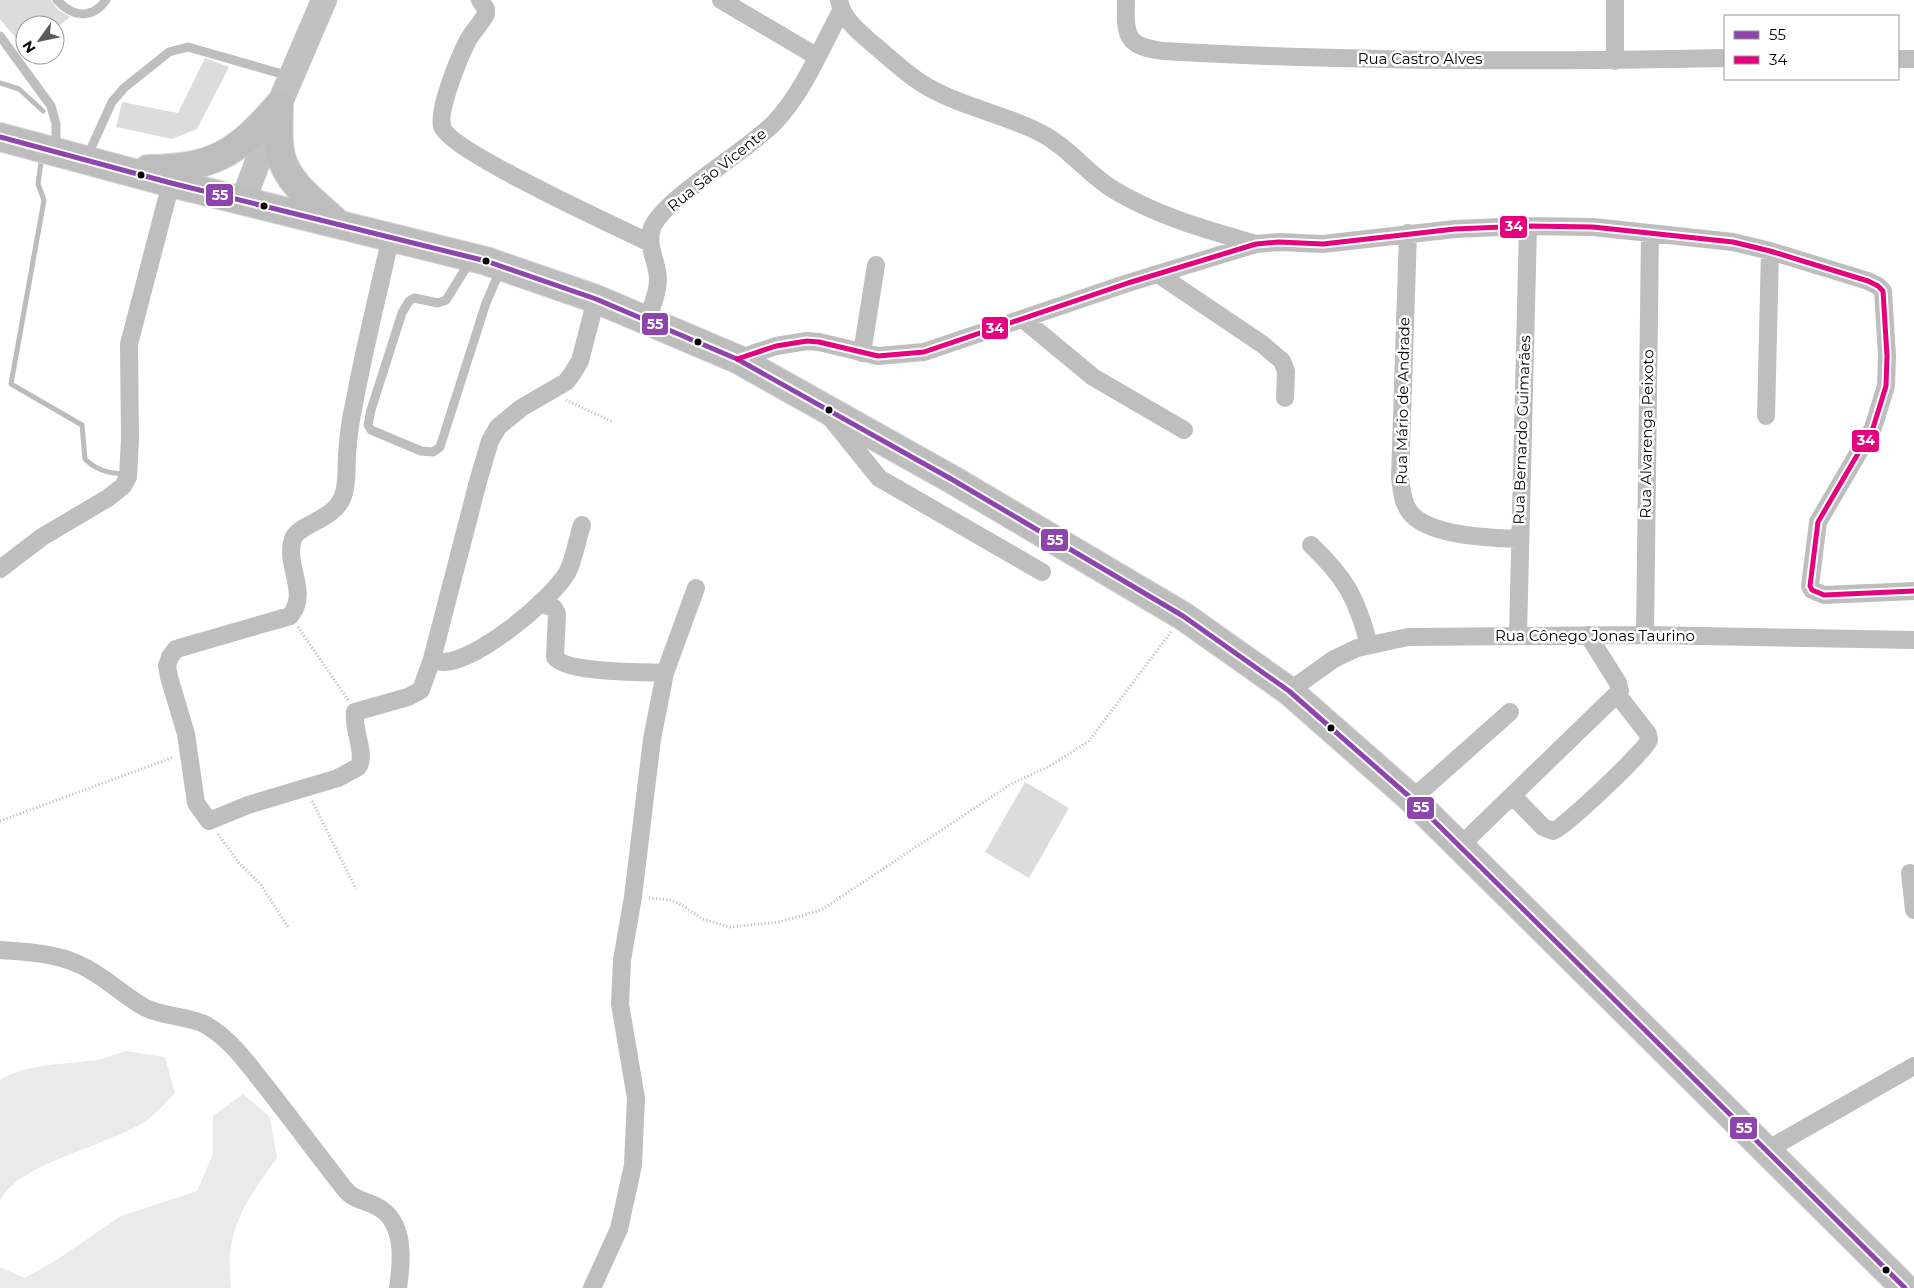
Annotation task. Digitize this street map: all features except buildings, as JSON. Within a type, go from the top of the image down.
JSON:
[{"type":"main road","points":[[113,167],[180,168],[204,164],[236,147],[255,132],[279,105]]},
{"type":"main road","points":[[279,105],[279,139],[281,156],[286,168],[304,194],[338,224]]},
{"type":"main road","points":[[0,137],[171,184],[473,257],[596,299],[738,359],[1115,574],[1183,616],[1289,691],[1412,799],[1905,1288]]},
{"type":"street","points":[[243,201],[279,105],[324,0]]},
{"type":"street","points":[[480,0],[486,9],[486,14],[467,42],[443,109],[442,126],[447,134],[458,143],[523,180],[650,243]]},
{"type":"street","points":[[721,0],[816,56]]},
{"type":"street","name":"Rua Castro Alves","points":[[1126,0],[1125,28],[1136,46],[1164,51],[1335,59],[1615,61],[1724,58]]},
{"type":"street","points":[[1615,0],[1615,61]]},
{"type":"street","points":[[840,5],[857,30],[926,86],[953,99],[1037,131],[1061,144],[1096,178],[1142,204],[1192,225],[1256,244]]},
{"type":"street","name":"Rua São Vicente","points":[[647,320],[657,292],[658,280],[650,243],[652,229],[657,220],[668,209],[755,141],[789,106],[816,56],[840,5]]},
{"type":"street","points":[[1899,59],[1914,59]]},
{"type":"street","points":[[0,569],[42,537],[108,498],[123,486],[128,477],[130,439],[129,344],[171,184]]},
{"type":"street","points":[[738,359],[776,346],[807,341],[819,342],[878,356],[924,352],[1158,274],[1256,244],[1279,242],[1323,244],[1408,233],[1528,226],[1593,226],[1733,242],[1770,251],[1868,281],[1878,286],[1885,296],[1886,386],[1881,408],[1862,450],[1823,511],[1817,529],[1810,579],[1812,590],[1824,595],[1914,591]]},
{"type":"street","name":"Rua Bernardo Guimarães","points":[[1518,635],[1528,226]]},
{"type":"street","name":"Rua Mário de Andrade","points":[[1408,233],[1400,478],[1402,500],[1410,513],[1442,530],[1481,537],[1519,539]]},
{"type":"street","name":"Rua Alvarenga Peixoto","points":[[1645,635],[1650,234]]},
{"type":"street","points":[[391,236],[354,400],[347,456],[348,481],[343,499],[332,512],[298,532],[292,540],[292,556],[299,601],[290,616],[176,649],[170,657],[167,666],[189,752],[196,803],[209,821],[248,805],[338,778],[361,763],[354,721],[355,712],[417,693],[424,685],[478,478],[490,441],[498,427],[521,408],[550,393],[566,382],[580,361],[596,299]]},
{"type":"street","points":[[1766,416],[1770,251]]},
{"type":"street","points":[[862,353],[876,266]]},
{"type":"street","points":[[1158,274],[1262,344],[1282,361],[1286,371],[1285,398]]},
{"type":"street","points":[[1023,319],[1073,363],[1093,377],[1184,430]]},
{"type":"street","points":[[819,404],[879,478],[1042,572]]},
{"type":"street","points":[[432,659],[443,662],[459,658],[476,650],[503,634],[540,603],[567,572],[582,525]]},
{"type":"street","points":[[1311,545],[1334,567],[1349,587],[1362,618],[1369,645]]},
{"type":"street","points":[[592,1288],[619,1229],[634,1165],[636,1098],[620,1004],[622,960],[633,897],[652,739],[665,673],[696,588]]},
{"type":"street","points":[[540,603],[554,608],[557,614],[555,657],[562,664],[600,670],[665,673]]},
{"type":"street","name":"Rua Cônego Jonas Taurino","points":[[1289,691],[1334,659],[1369,645],[1408,638],[1518,635],[1645,635],[1914,640]]},
{"type":"street","points":[[1459,847],[1620,691],[1618,684],[1588,635]]},
{"type":"street","points":[[1513,796],[1543,827],[1553,831],[1562,828],[1587,804],[1649,740],[1648,734],[1617,694]]},
{"type":"street","points":[[1412,799],[1510,712]]},
{"type":"street","points":[[1910,873],[1914,910]]},
{"type":"street","points":[[0,950],[43,954],[78,963],[116,986],[145,1008],[174,1018],[204,1023],[231,1043],[346,1190],[358,1201],[377,1206],[389,1217],[397,1231],[402,1261],[398,1288]]},
{"type":"street","points":[[1765,1151],[1914,1066]]},
{"type":"lane","points":[[57,0],[70,12],[78,15],[95,12],[106,0]]},
{"type":"lane","points":[[0,36],[51,106],[56,124],[56,152]]},
{"type":"lane","points":[[85,160],[112,102],[124,88],[169,52],[188,47],[291,77]]},
{"type":"lane","points":[[473,257],[446,300],[438,303],[414,298],[409,301],[402,313],[371,410],[368,425],[371,430],[421,451],[433,452],[440,447],[486,303],[502,266]]},
{"type":"path","points":[[550,393],[613,422]]},
{"type":"path","points":[[290,616],[355,712]]},
{"type":"path","points":[[633,897],[671,900],[687,908],[702,919],[730,927],[780,922],[821,910],[1004,788],[1050,766],[1089,741],[1183,616]]},
{"type":"path","points":[[0,820],[189,752]]},
{"type":"path","points":[[306,787],[356,890]]},
{"type":"path","points":[[209,821],[238,863],[261,885],[288,927]]},
{"type":"shaded area","points":[[126,1051],[165,1057],[175,1093],[147,1120],[111,1138],[45,1165],[10,1187],[0,1201],[0,1080],[31,1068],[98,1060]]},
{"type":"shaded area","points":[[243,1094],[270,1117],[277,1158],[255,1189],[239,1218],[231,1249],[231,1288],[0,1288],[0,1267],[25,1278],[58,1259],[121,1216],[197,1191],[213,1154],[213,1116]]},
{"type":"waterway","points":[[0,83],[19,89],[43,111]]},
{"type":"waterway","points":[[41,162],[38,184],[44,200],[11,384],[82,425],[85,459],[93,466],[112,473],[123,474]]},
{"type":"transit line","name":"55","points":[[0,137],[171,183],[486,261],[596,299],[737,359],[953,480],[1183,616],[1289,691],[1412,799],[1905,1288]]},
{"type":"transit line","name":"34","points":[[737,359],[776,346],[807,341],[819,342],[878,356],[924,352],[1128,283],[1256,244],[1279,242],[1323,244],[1455,229],[1528,226],[1593,227],[1733,242],[1770,251],[1868,281],[1883,291],[1887,356],[1886,386],[1873,428],[1818,522],[1810,586],[1812,590],[1824,595],[1914,591]]}]
